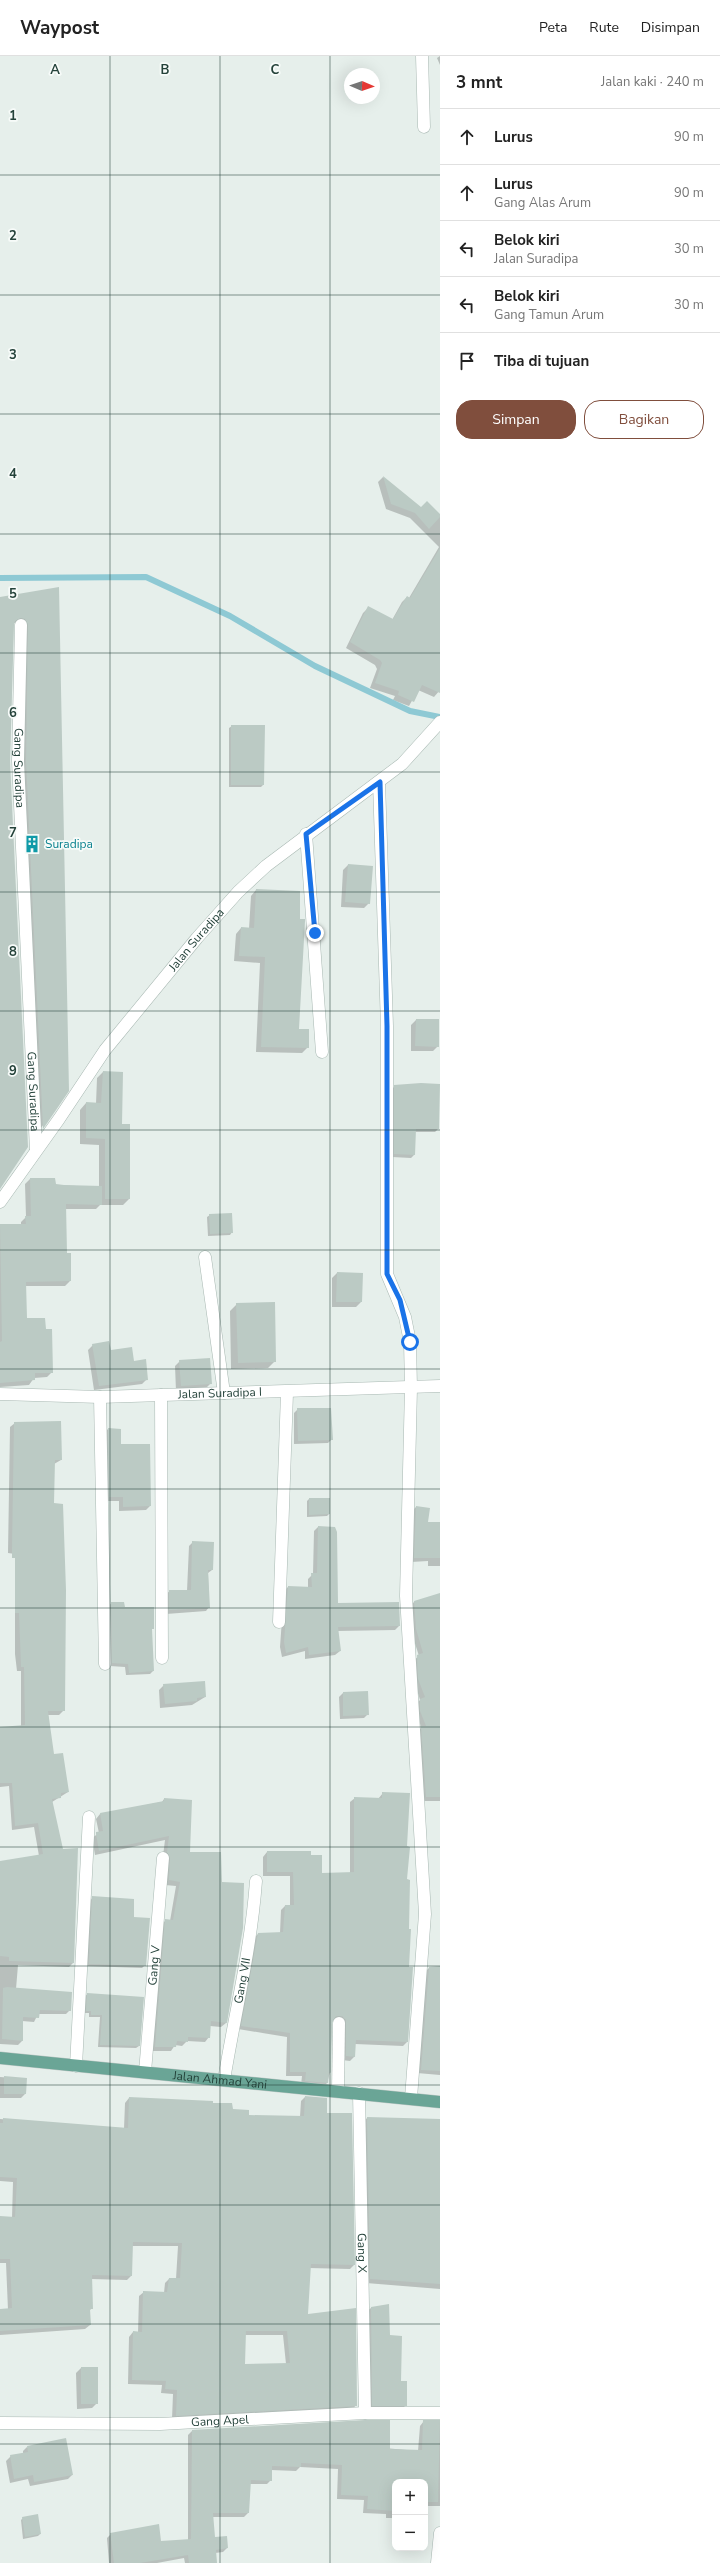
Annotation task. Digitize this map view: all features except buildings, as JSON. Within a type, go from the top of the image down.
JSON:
[{"type":"main road","name":"Jalan Ahmad Yani","points":[[0,2058],[440,2102]]},
{"type":"street","points":[[422,56],[424,127]]},
{"type":"street","name":"Gang Suradipa","points":[[21,625],[18,761],[36,1150]]},
{"type":"street","name":"Jalan Suradipa","points":[[0,1202],[105,1050],[197,938],[266,866],[306,834],[380,782],[402,764],[436,734],[440,722]]},
{"type":"street","points":[[380,782],[385,913],[387,1274],[405,1317],[410,1342],[411,1388],[406,1596],[425,1914],[411,2098]]},
{"type":"street","points":[[306,834],[322,1052]]},
{"type":"street","points":[[205,1257],[224,1393]]},
{"type":"street","name":"Jalan Suradipa I","points":[[0,1394],[100,1397],[224,1393],[287,1393],[440,1386]]},
{"type":"street","points":[[279,1622],[287,1393]]},
{"type":"street","points":[[161,1395],[162,1658]]},
{"type":"street","points":[[100,1397],[105,1664]]},
{"type":"street","points":[[76,2066],[89,1817]]},
{"type":"street","name":"Gang V","points":[[145,2072],[163,1858]]},
{"type":"street","name":"Gang VII","points":[[224,2080],[236,2012],[251,1943],[256,1881]]},
{"type":"street","points":[[338,2091],[339,2023]]},
{"type":"street","name":"Gang X","points":[[359,2093],[365,2413]]},
{"type":"street","name":"Gang Apel","points":[[0,2423],[160,2424],[365,2413],[440,2413]]},
{"type":"street","points":[[437,2563],[440,2533]]},
{"type":"waterway","points":[[0,578],[146,577],[230,616],[315,666],[410,711],[440,717]]},
{"type":"place","name":"Suradipa","points":[[32,844]]},
{"type":"route","points":[[315,933],[306,834],[380,782],[387,1026],[387,1274],[390,1284],[400,1300],[410,1342]]}]
